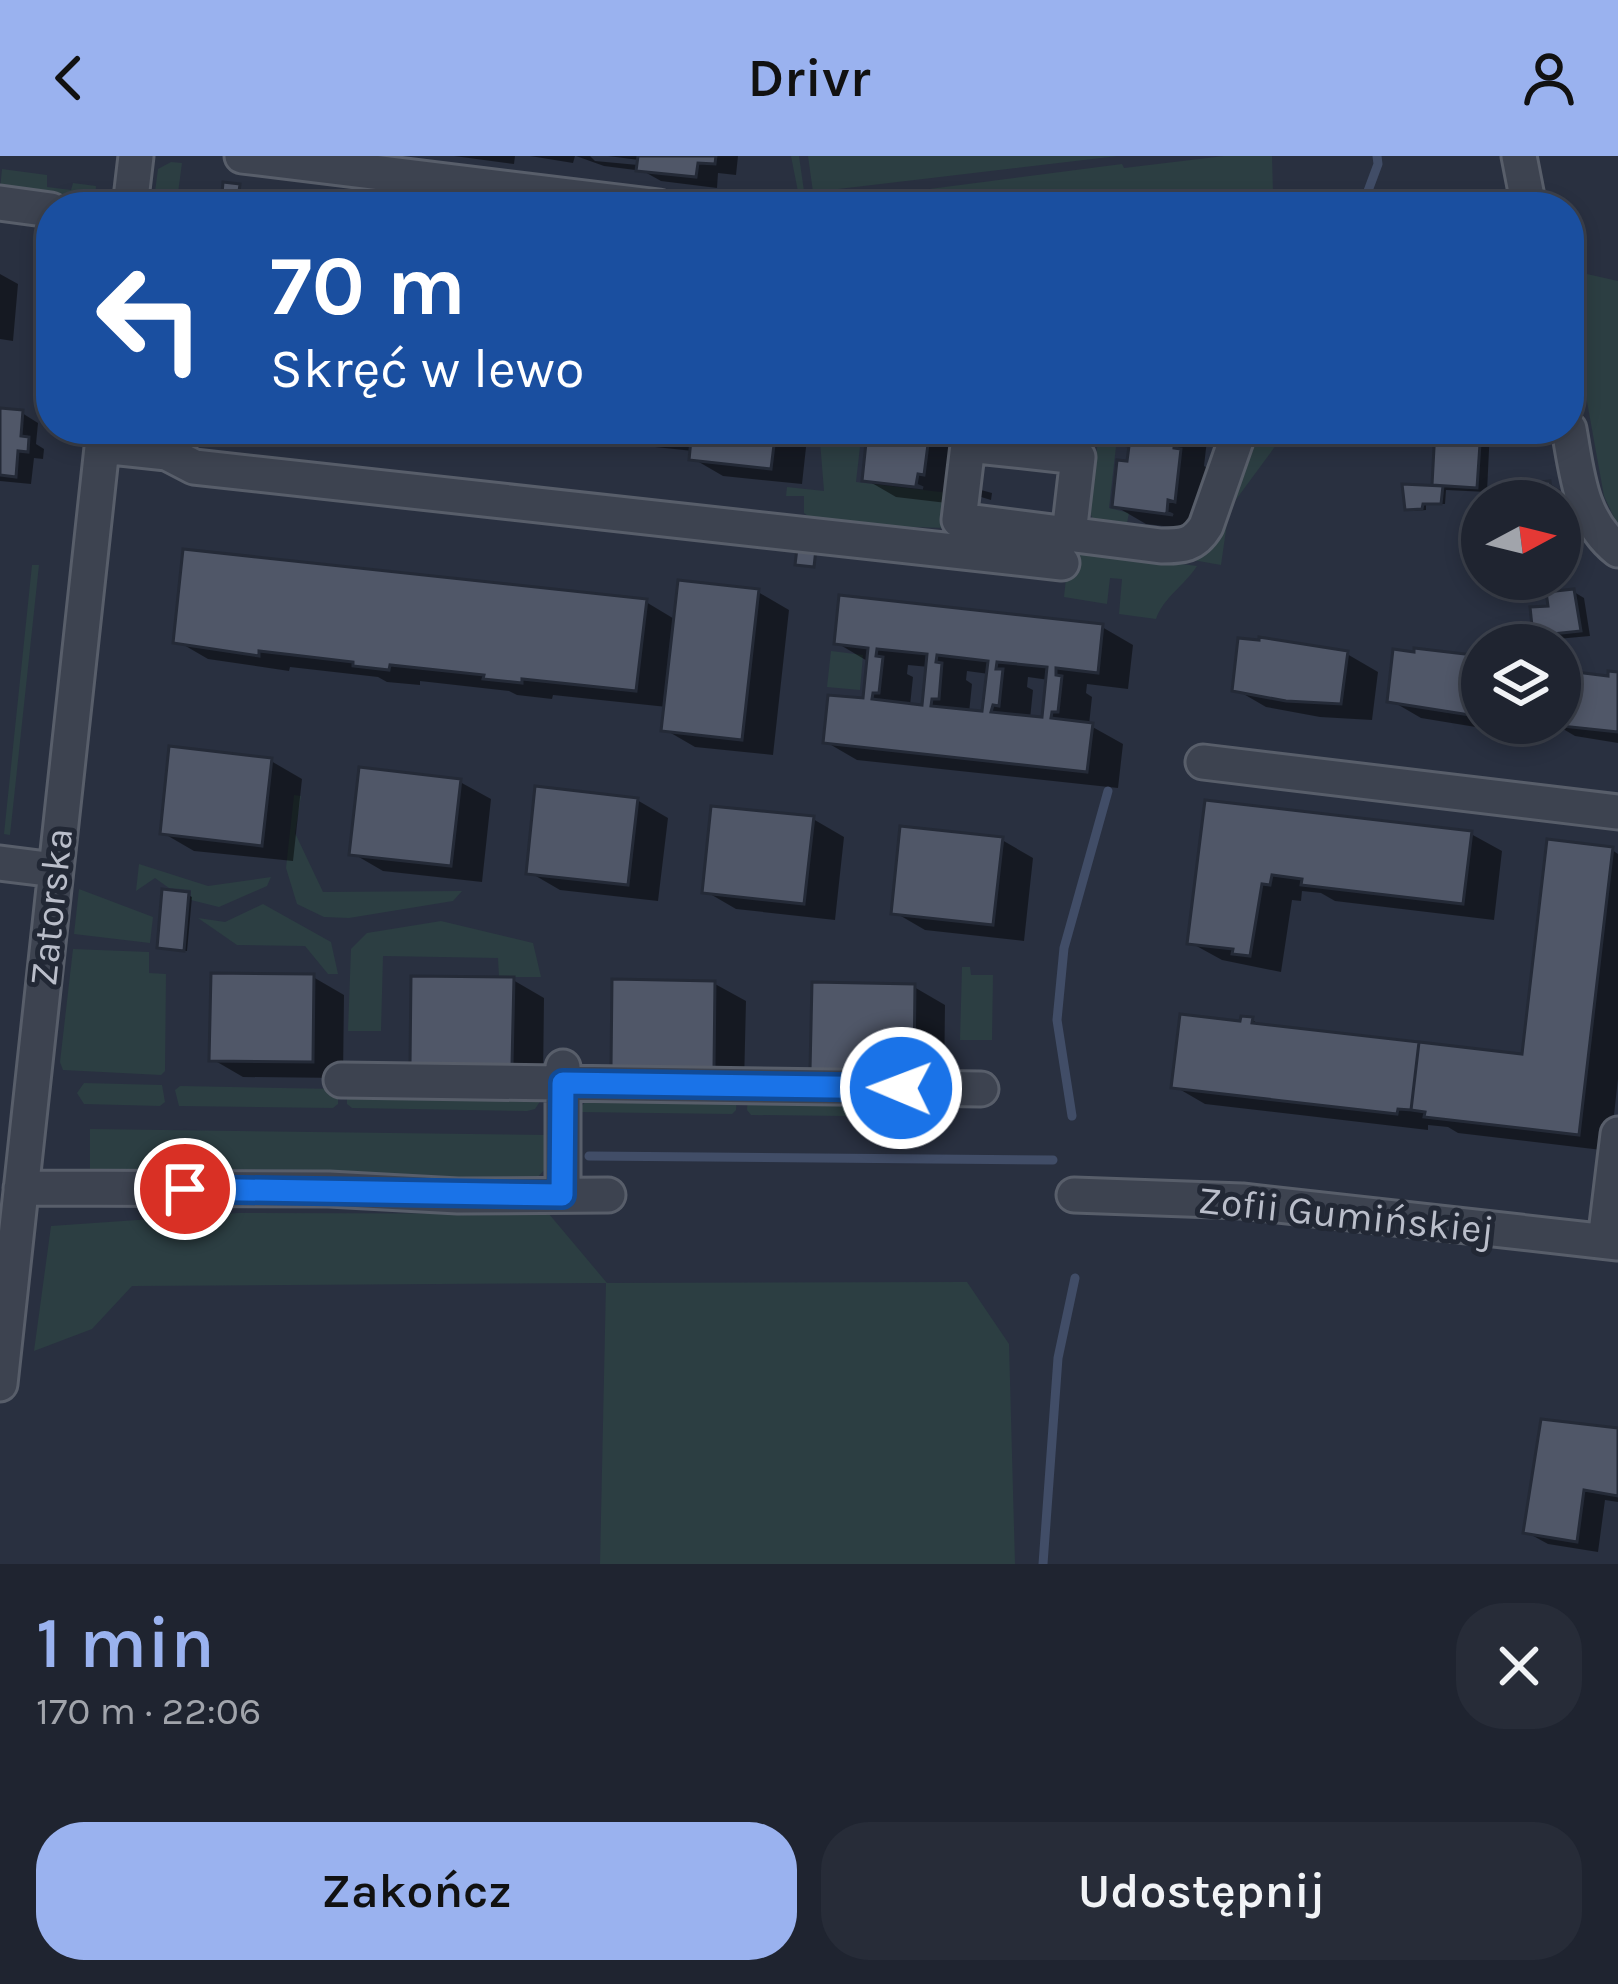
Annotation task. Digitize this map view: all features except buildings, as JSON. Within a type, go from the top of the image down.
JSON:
[{"type":"street","points":[[132,192],[136,156]]},
{"type":"street","points":[[242,156],[536,192]]},
{"type":"street","points":[[1520,156],[1526,192]]},
{"type":"street","points":[[0,203],[36,208]]},
{"type":"street","name":"Zatorska","points":[[0,1384],[102,444]]},
{"type":"street","points":[[128,444],[166,453],[194,467],[1066,548],[1188,545],[1198,539],[1235,444]]},
{"type":"street","points":[[1572,444],[1583,502],[1604,539],[1618,550]]},
{"type":"street","points":[[1203,762],[1618,812]]},
{"type":"street","points":[[0,863],[55,870]]},
{"type":"street","points":[[562,1195],[563,1075]]},
{"type":"street","points":[[341,1080],[563,1075],[981,1089]]},
{"type":"street","points":[[1611,1242],[1618,1134]]},
{"type":"street","points":[[21,1188],[608,1196]]},
{"type":"street","name":"Zofii Gumińskiej","points":[[1074,1195],[1242,1201],[1611,1242]]},
{"type":"shaded area","points":[[791,156],[799,156],[804,192],[798,192]]},
{"type":"shaded area","points":[[808,156],[1118,156],[813,192]]},
{"type":"shaded area","points":[[1224,156],[1272,156],[1273,192],[906,192],[1122,164],[1124,168]]},
{"type":"shaded area","points":[[171,162],[182,163],[178,192],[155,192],[158,169]]},
{"type":"shaded area","points":[[2,169],[47,175],[47,187],[96,186],[96,192],[0,189]]},
{"type":"shaded area","points":[[1584,273],[1618,281],[1618,526],[1604,496],[1584,385]]},
{"type":"shaded area","points":[[820,444],[860,444],[856,482],[949,493],[945,528],[818,524],[804,513],[804,496],[786,496],[787,487],[824,491]]},
{"type":"shaded area","points":[[1097,444],[1116,444],[1109,508],[1129,513],[1127,523],[1094,521],[1090,513]]},
{"type":"shaded area","points":[[1246,444],[1277,444],[1229,509],[1221,565],[1187,559]]},
{"type":"shaded area","points":[[1069,550],[1197,566],[1156,619],[1119,614],[1122,579],[1110,578],[1107,604],[1064,597]]},
{"type":"shaded area","points":[[32,565],[39,565],[10,835],[4,834]]},
{"type":"shaded area","points":[[831,651],[863,655],[860,690],[827,687]]},
{"type":"shaded area","points":[[294,795],[301,796],[295,833],[323,892],[462,891],[453,901],[349,918],[324,917],[297,904],[286,868]]},
{"type":"shaded area","points":[[139,864],[208,886],[271,877],[267,886],[219,907],[191,900],[191,890],[169,888],[155,878],[136,891]]},
{"type":"shaded area","points":[[79,889],[153,917],[150,943],[74,934]]},
{"type":"shaded area","points":[[263,904],[331,942],[338,974],[328,974],[305,946],[237,945],[198,918],[225,922]]},
{"type":"shaded area","points":[[441,921],[533,943],[541,977],[499,977],[498,958],[383,956],[381,1031],[348,1031],[351,949],[367,933]]},
{"type":"shaded area","points":[[73,949],[149,952],[149,973],[166,974],[165,1071],[161,1075],[63,1070],[60,1062]]},
{"type":"shaded area","points":[[962,967],[970,967],[971,975],[993,975],[992,1040],[960,1040]]},
{"type":"shaded area","points":[[84,1083],[162,1085],[165,1102],[160,1106],[84,1104],[77,1093]]},
{"type":"shaded area","points":[[180,1086],[338,1089],[338,1104],[333,1108],[179,1106],[175,1090]]},
{"type":"shaded area","points":[[347,1092],[541,1100],[527,1111],[352,1108]]},
{"type":"shaded area","points":[[748,1096],[935,1098],[935,1113],[930,1117],[751,1115]]},
{"type":"shaded area","points":[[590,1097],[737,1097],[732,1114],[576,1112]]},
{"type":"shaded area","points":[[90,1129],[548,1135],[547,1167],[535,1180],[460,1182],[332,1170],[90,1169]]},
{"type":"shaded area","points":[[238,1213],[549,1214],[607,1283],[967,1282],[1009,1344],[1015,1564],[600,1564],[606,1283],[132,1286],[92,1329],[34,1351],[51,1226]]},
{"type":"waterway","points":[[1368,192],[1377,156]]},
{"type":"waterway","points":[[1072,1116],[1057,1020],[1064,948],[1108,791]]},
{"type":"waterway","points":[[589,1156],[1053,1160]]},
{"type":"waterway","points":[[1043,1564],[1058,1358],[1075,1278]]},
{"type":"route","points":[[185,1189],[562,1195],[563,1083],[901,1088]]}]
